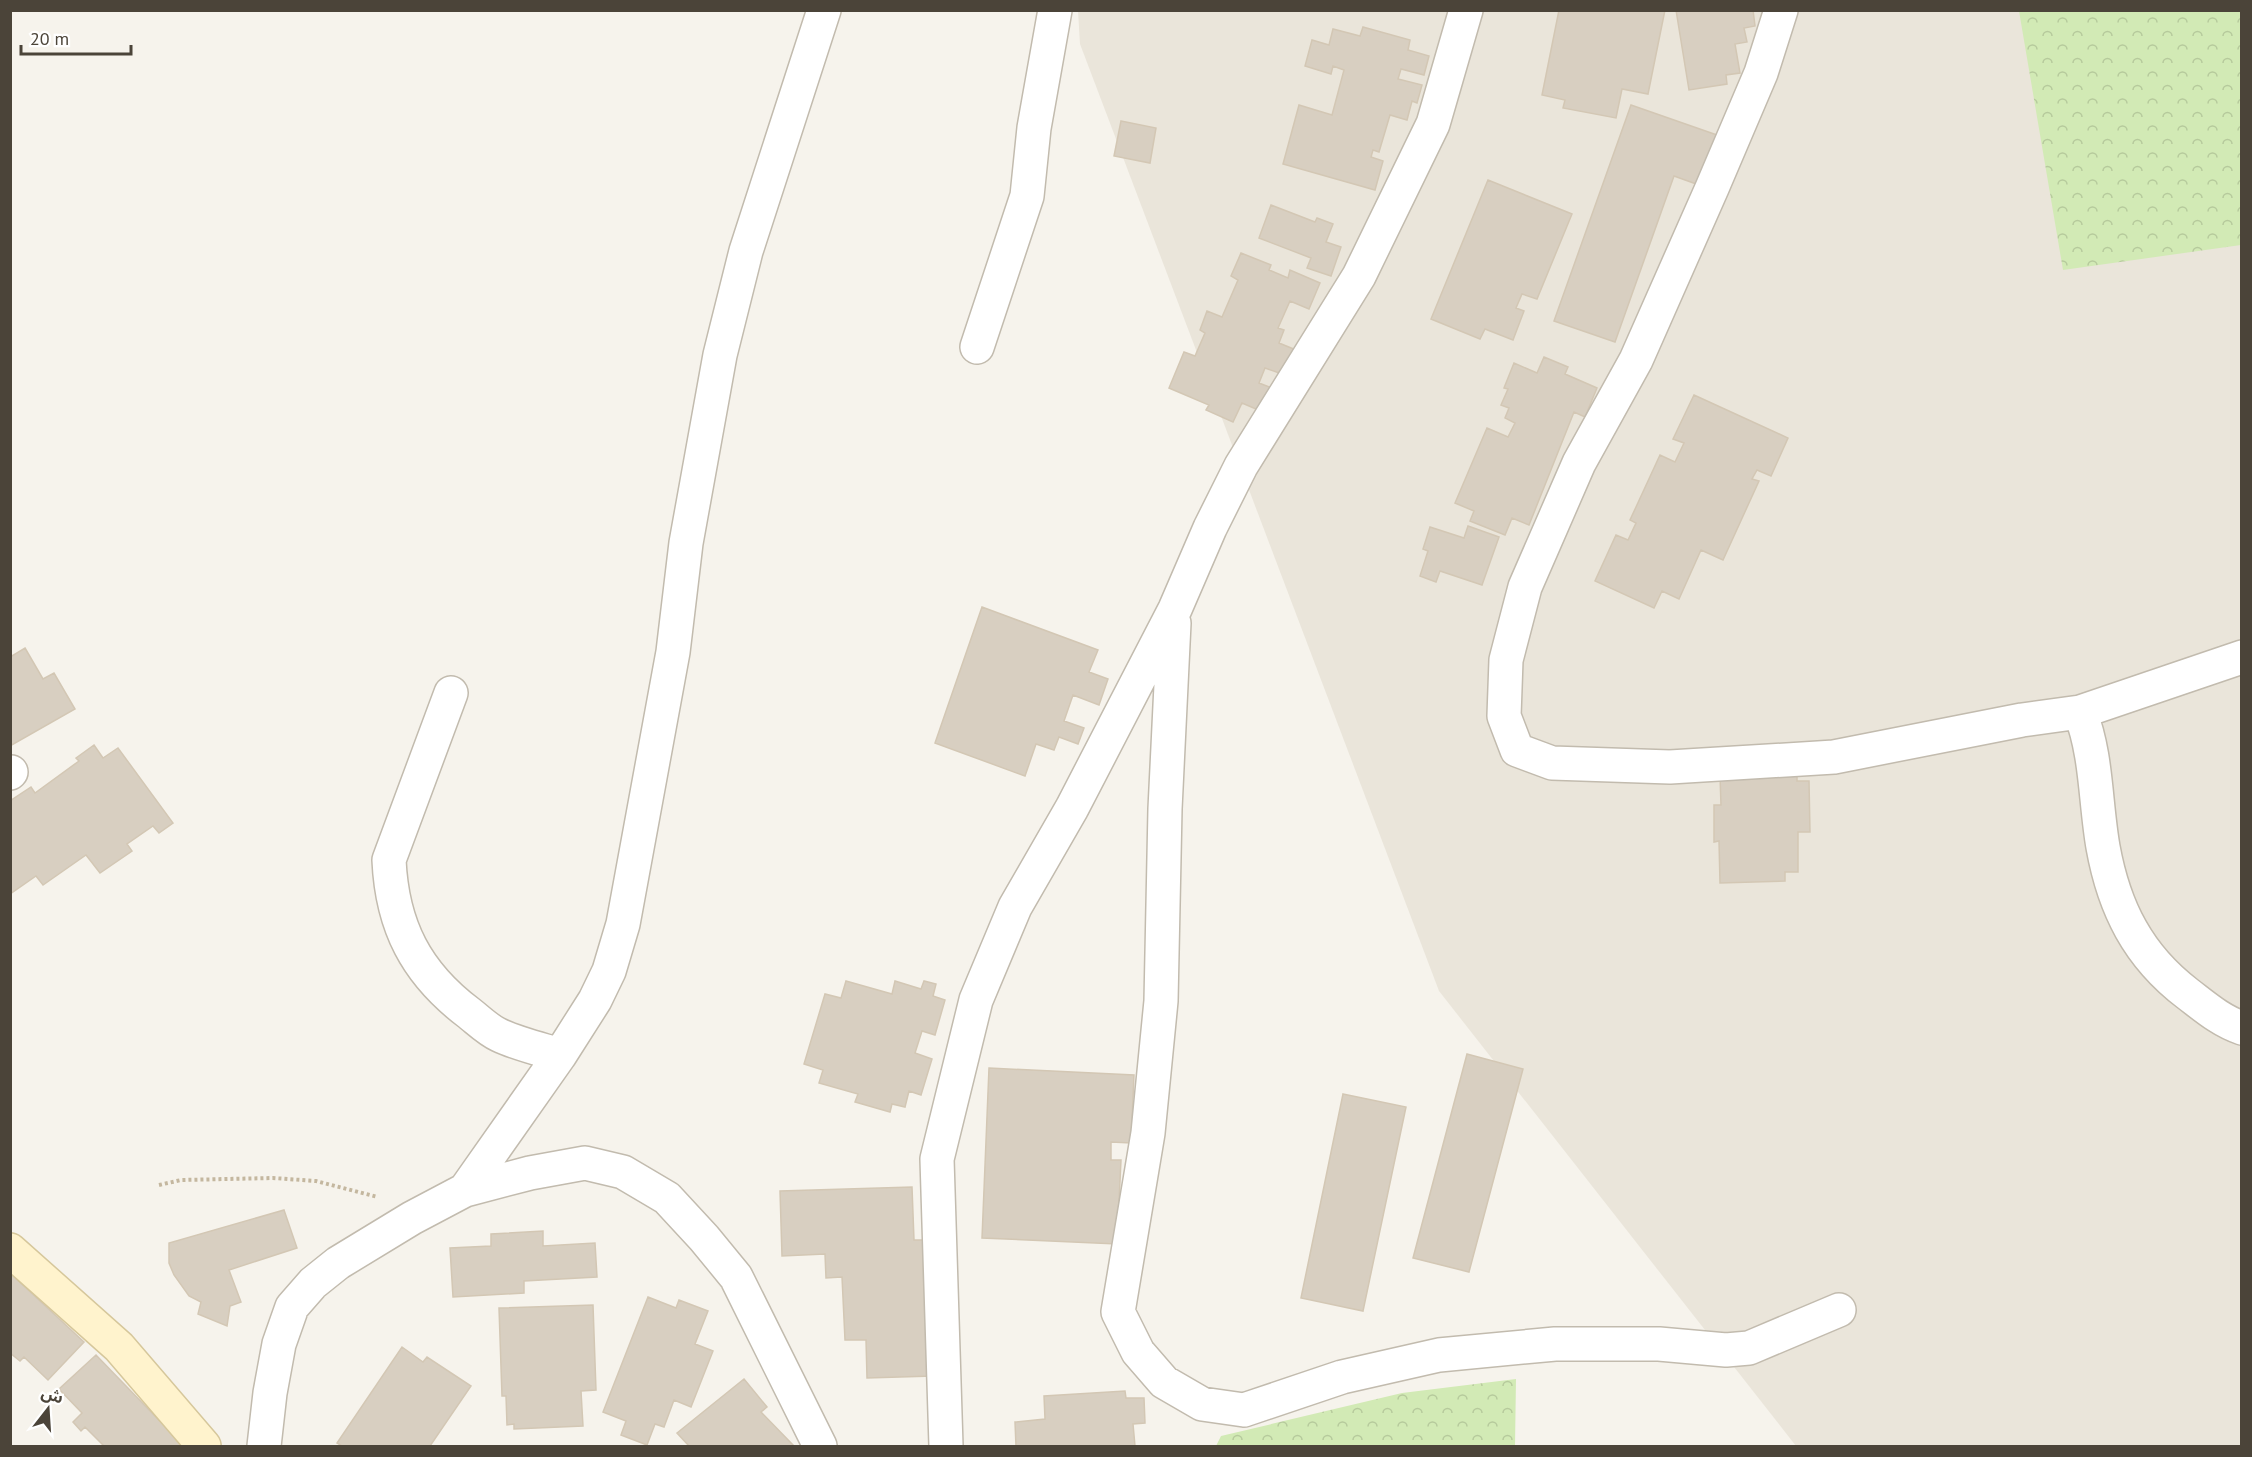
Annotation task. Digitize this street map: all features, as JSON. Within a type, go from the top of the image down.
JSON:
[{"type":"street","points":[[465,1190],[560,1055],[595,1000],[609,970],[623,924],[674,652],[686,543],[720,354],[746,251],[824,10]]},
{"type":"street","points":[[976,347],[1027,196],[1034,128],[1055,10]]},
{"type":"street","points":[[946,1446],[937,1159],[960,1056],[976,1000],[1015,907],[1072,808],[1175,609],[1210,528],[1241,466],[1364,266],[1433,124],[1467,10]]},
{"type":"street","points":[[1781,10],[1761,73],[1636,360],[1579,463],[1525,587],[1506,660],[1503,716],[1517,750],[1552,763],[1670,767],[1834,757],[2022,720],[2080,712],[2241,657]]},
{"type":"street","points":[[1175,609],[1165,808],[1161,1001],[1148,1133],[1118,1312],[1138,1352],[1164,1382],[1202,1404],[1244,1410],[1341,1377],[1439,1355],[1555,1344],[1659,1344],[1726,1350],[1749,1348],[1839,1310]]},
{"type":"street","points":[[451,693],[389,860],[390,885],[399,923],[410,950],[454,1001],[498,1034],[560,1055]]},
{"type":"street","points":[[2080,712],[2090,738],[2103,847],[2117,900],[2139,947],[2172,982],[2225,1022],[2241,1028]]},
{"type":"street","points":[[264,1446],[279,1344],[292,1307],[313,1283],[338,1263],[412,1218],[465,1190],[530,1173],[585,1163],[623,1172],[667,1198],[736,1277],[820,1446]]},
{"type":"street","points":[[10,1250],[119,1347],[204,1446]]},
{"type":"path","points":[[159,1185],[181,1180],[273,1178],[316,1181],[374,1194],[412,1218]]},
{"type":"shaded area","points":[[1078,11],[2241,11],[2241,1446],[1796,1446],[1439,991],[1080,44]]},
{"type":"green space","points":[[2019,11],[2241,11],[2241,245],[2063,270]]},
{"type":"green space","points":[[1516,1379],[1515,1446],[1216,1446],[1221,1436],[1402,1393]]},
{"type":"building","points":[[1559,10],[1665,10],[1648,94],[1622,89],[1616,118],[1563,108],[1565,100],[1542,95]]},
{"type":"building","points":[[1676,10],[1753,10],[1755,26],[1744,28],[1747,42],[1735,44],[1740,73],[1726,75],[1727,84],[1689,90]]},
{"type":"building","points":[[1363,27],[1410,40],[1408,50],[1429,56],[1424,75],[1401,69],[1398,79],[1422,85],[1417,103],[1412,101],[1407,120],[1390,115],[1379,152],[1373,150],[1371,157],[1383,161],[1375,190],[1283,164],[1299,105],[1332,115],[1344,70],[1333,66],[1331,74],[1305,66],[1312,40],[1329,45],[1333,29],[1360,36]]},
{"type":"building","points":[[1631,105],[1717,135],[1699,185],[1674,176],[1615,342],[1554,321]]},
{"type":"building","points":[[1121,121],[1156,128],[1150,163],[1114,156]]},
{"type":"building","points":[[1488,180],[1572,214],[1537,299],[1522,294],[1516,308],[1524,311],[1513,340],[1485,329],[1480,339],[1431,319]]},
{"type":"building","points":[[1271,205],[1315,222],[1317,218],[1333,224],[1326,242],[1341,247],[1331,276],[1307,268],[1311,258],[1259,238]]},
{"type":"building","points":[[1241,253],[1271,265],[1269,270],[1288,278],[1290,270],[1320,283],[1309,309],[1290,301],[1278,328],[1284,330],[1279,343],[1296,350],[1285,375],[1265,368],[1259,383],[1272,388],[1263,412],[1242,403],[1233,422],[1206,410],[1209,405],[1169,388],[1184,352],[1195,356],[1205,333],[1200,330],[1207,311],[1222,317],[1238,280],[1231,276]]},
{"type":"building","points":[[1544,357],[1568,367],[1565,374],[1597,388],[1585,417],[1574,412],[1529,525],[1512,518],[1505,535],[1470,521],[1474,511],[1455,503],[1487,428],[1508,437],[1515,423],[1505,418],[1509,408],[1501,405],[1508,389],[1504,388],[1514,363],[1537,373]]},
{"type":"building","points":[[1694,395],[1788,438],[1771,476],[1757,470],[1752,479],[1759,481],[1723,560],[1701,550],[1679,599],[1662,591],[1654,608],[1595,581],[1616,535],[1628,540],[1636,523],[1630,520],[1660,455],[1675,462],[1684,443],[1673,439]]},
{"type":"building","points":[[1468,526],[1499,537],[1482,585],[1440,571],[1436,582],[1420,576],[1428,551],[1423,549],[1430,527],[1464,538]]},
{"type":"building","points":[[982,607],[1098,650],[1089,672],[1108,679],[1099,705],[1073,695],[1064,721],[1084,728],[1078,744],[1059,737],[1054,750],[1036,744],[1025,776],[935,743]]},
{"type":"building","points":[[25,648],[43,679],[54,673],[75,709],[10,746],[10,652],[12,656]]},
{"type":"building","points":[[94,745],[103,758],[118,748],[173,823],[159,833],[153,826],[127,844],[132,851],[100,873],[86,855],[43,885],[36,876],[10,894],[10,801],[31,787],[35,793],[79,761],[76,758]]},
{"type":"building","points":[[1797,774],[1797,781],[1809,781],[1810,832],[1798,832],[1798,872],[1785,872],[1785,881],[1720,883],[1719,841],[1714,842],[1714,805],[1721,805],[1720,776]]},
{"type":"building","points":[[846,981],[892,994],[895,981],[921,989],[924,981],[936,984],[933,996],[945,1000],[935,1035],[922,1031],[915,1053],[932,1059],[921,1095],[909,1091],[905,1107],[892,1104],[890,1112],[855,1102],[858,1094],[819,1083],[823,1070],[804,1064],[825,994],[841,998]]},
{"type":"building","points":[[1467,1054],[1523,1069],[1469,1272],[1413,1258]]},
{"type":"building","points":[[989,1068],[1134,1075],[1131,1143],[1111,1142],[1111,1160],[1121,1160],[1117,1244],[982,1238]]},
{"type":"building","points":[[1343,1094],[1406,1107],[1363,1311],[1301,1298]]},
{"type":"building","points":[[912,1187],[914,1240],[928,1240],[933,1376],[867,1378],[866,1340],[845,1340],[842,1277],[826,1278],[825,1254],[782,1256],[780,1191]]},
{"type":"building","points":[[284,1210],[297,1248],[229,1270],[241,1302],[230,1306],[227,1326],[198,1314],[201,1302],[189,1296],[174,1275],[169,1263],[169,1243]]},
{"type":"building","points":[[543,1231],[543,1246],[595,1243],[597,1277],[524,1281],[524,1293],[453,1297],[450,1248],[491,1246],[491,1234]]},
{"type":"building","points":[[10,1273],[84,1342],[48,1380],[24,1357],[20,1361],[10,1353]]},
{"type":"building","points":[[648,1297],[676,1308],[679,1300],[708,1311],[695,1344],[713,1351],[691,1407],[674,1400],[664,1427],[655,1424],[647,1445],[621,1435],[626,1421],[603,1412]]},
{"type":"building","points":[[593,1305],[596,1390],[581,1391],[583,1426],[514,1429],[514,1424],[507,1425],[506,1396],[502,1396],[499,1308]]},
{"type":"building","points":[[402,1347],[423,1362],[427,1357],[471,1386],[430,1446],[342,1446],[337,1443]]},
{"type":"building","points":[[96,1355],[184,1446],[104,1446],[85,1427],[81,1431],[73,1422],[82,1413],[59,1389]]},
{"type":"building","points":[[744,1379],[767,1407],[761,1412],[794,1446],[689,1446],[677,1433]]},
{"type":"building","points":[[1125,1391],[1126,1398],[1144,1398],[1145,1423],[1133,1424],[1135,1446],[1016,1446],[1015,1422],[1045,1419],[1044,1396]]}]
